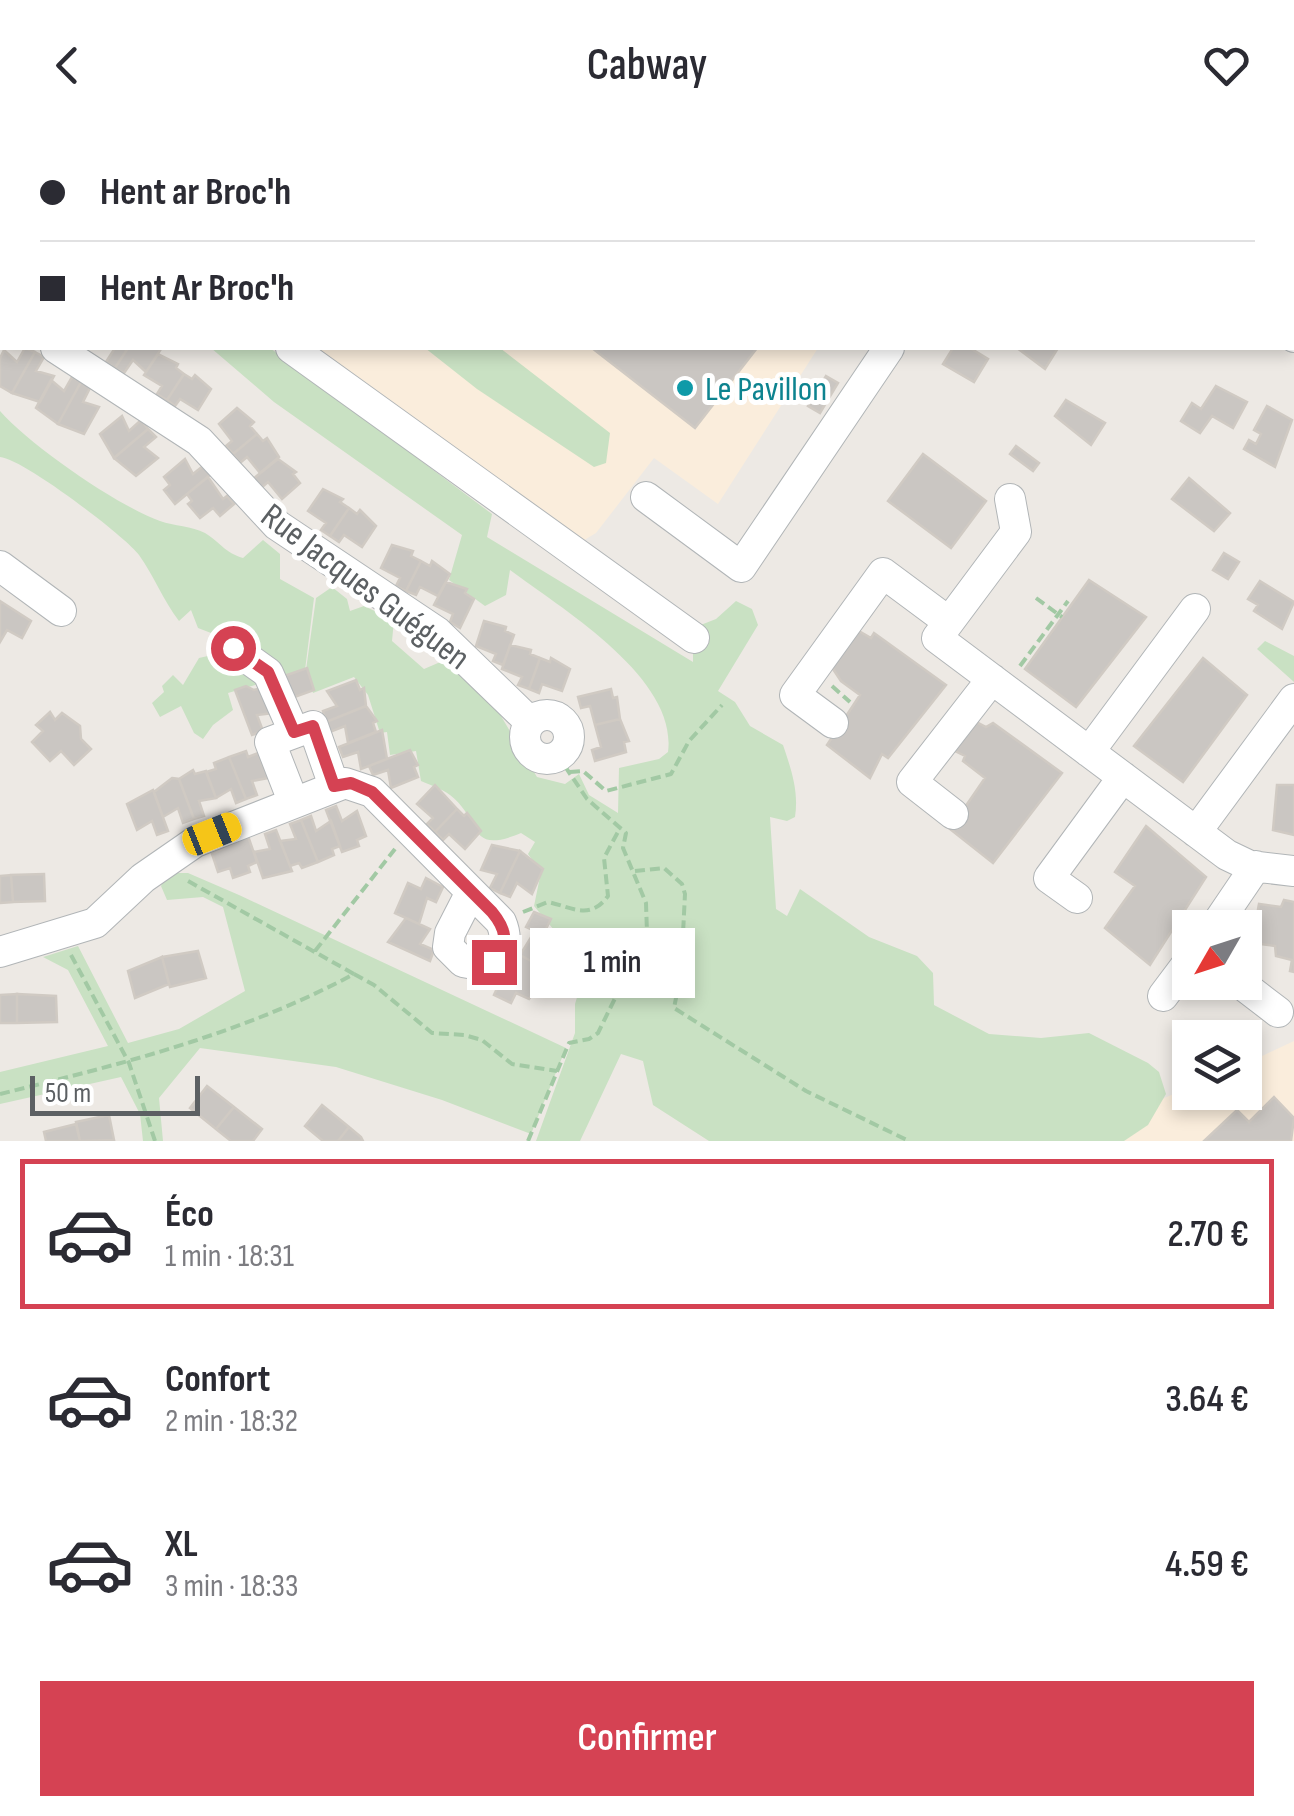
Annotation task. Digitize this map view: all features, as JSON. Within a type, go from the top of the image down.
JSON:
[{"type":"street","name":"Rue Jacques Guéguen","points":[[59,350],[199,441],[277,525],[437,632],[530,722],[525,741],[532,753],[564,764]]},
{"type":"street","points":[[294,350],[694,638]]},
{"type":"street","points":[[646,497],[740,567],[888,350]]},
{"type":"street","points":[[1010,500],[1016,532],[937,638],[1003,677],[1090,752],[1237,861],[1294,871]]},
{"type":"street","points":[[0,566],[61,611]]},
{"type":"street","points":[[834,724],[794,694],[883,573],[949,622]]},
{"type":"street","points":[[1090,752],[1195,609]]},
{"type":"street","points":[[233,648],[268,672],[294,732]]},
{"type":"street","points":[[953,814],[912,782],[1003,677]]},
{"type":"street","points":[[1196,832],[1294,699]]},
{"type":"street","points":[[292,801],[270,742],[294,732],[313,726],[334,786]]},
{"type":"street","points":[[1076,898],[1049,878],[1123,777]]},
{"type":"street","points":[[0,952],[62,936],[104,916],[166,861],[212,834],[344,782],[364,787],[470,892]]},
{"type":"street","points":[[1226,910],[1256,866]]},
{"type":"street","points":[[1163,996],[1172,984]]},
{"type":"street","points":[[1262,1000],[1278,1012]]},
{"type":"path","points":[[1036,598],[1060,616]]},
{"type":"path","points":[[1003,677],[1060,616],[1068,601]]},
{"type":"path","points":[[564,764],[583,772],[606,791],[671,774],[689,740],[722,705]]},
{"type":"path","points":[[528,1141],[569,1042],[589,1039],[598,1032],[647,933],[646,903],[623,848],[626,832],[587,799],[564,764]]},
{"type":"path","points":[[548,902],[586,913],[603,903],[610,886],[604,858],[607,845],[620,828]]},
{"type":"path","points":[[315,952],[409,831]]},
{"type":"path","points":[[166,861],[197,887],[225,898],[374,984],[432,1033],[482,1040],[512,1064],[556,1071]]},
{"type":"path","points":[[635,871],[664,868],[682,884],[686,894],[682,973],[674,1008],[806,1091],[910,1141]]},
{"type":"path","points":[[62,936],[129,1063],[155,1141]]},
{"type":"path","points":[[0,1094],[129,1063],[279,1011],[354,974]]},
{"type":"shaded area","points":[[307,350],[817,350],[718,504],[654,458],[596,533],[571,548]]},
{"type":"shaded area","points":[[1294,1041],[1294,1141],[1102,1141],[1101,1125],[1172,1095],[1172,1110],[1262,1110],[1262,1056]]},
{"type":"green space","points":[[213,350],[273,350],[492,514],[487,537],[693,662],[693,628],[716,619],[736,601],[752,609],[758,625],[718,691],[735,702],[750,726],[783,745],[791,771],[795,817],[787,821],[770,817],[776,909],[787,916],[800,889],[869,937],[917,956],[933,973],[934,1005],[989,1034],[1041,1038],[1089,1033],[1148,1063],[1159,1072],[1166,1094],[1148,1125],[1124,1141],[709,1141],[653,1105],[643,1061],[621,1054],[580,1141],[536,1141],[575,1033],[575,1004],[592,948],[579,936],[564,942],[534,906],[541,872],[528,854],[535,842],[521,833],[504,839],[483,838],[450,795],[421,781],[416,751],[390,755],[387,732],[380,733],[368,695],[354,677],[313,693],[306,670],[316,598],[332,587],[347,599],[350,611],[364,606],[394,620],[392,641],[424,669],[445,660],[485,689],[537,777],[565,784],[579,774],[589,795],[618,813],[619,768],[659,759],[668,752],[666,725],[655,698],[612,648],[510,570],[506,595],[485,606],[449,580],[462,535],[274,402]]},
{"type":"green space","points":[[428,350],[503,350],[610,433],[606,463],[594,467],[477,389]]},
{"type":"green space","points":[[0,411],[53,457],[142,513],[200,531],[243,558],[263,540],[280,554],[280,579],[314,598],[305,670],[228,693],[233,710],[213,725],[203,739],[194,733],[181,706],[160,717],[152,703],[164,692],[162,686],[173,675],[183,685],[199,658],[212,655],[215,646],[211,633],[198,628],[191,610],[179,621],[130,545],[50,483],[0,457]]},
{"type":"green space","points":[[1265,641],[1294,656],[1294,682],[1257,649]]},
{"type":"green space","points":[[168,873],[188,873],[239,895],[566,1048],[531,1134],[442,1100],[336,1067],[200,1048],[159,1098],[163,1141],[143,1141],[140,1114],[121,1077],[0,1104],[0,1072],[108,1046],[68,970],[43,957],[78,946],[128,1043],[179,1029],[245,991],[223,907],[203,897],[167,900],[161,886]]},
{"type":"building","points":[[4,350],[17,362],[24,350],[35,352],[12,393],[0,386],[0,358]]},
{"type":"building","points":[[114,350],[127,350],[115,368],[106,362]]},
{"type":"building","points":[[127,350],[160,350],[146,372],[133,360],[124,373],[115,368]]},
{"type":"building","name":"Le Pavillon","points":[[595,350],[755,350],[695,428]]},
{"type":"building","points":[[952,350],[973,350],[988,359],[974,382],[943,364]]},
{"type":"building","points":[[1020,350],[1057,350],[1045,369]]},
{"type":"building","points":[[35,352],[44,357],[36,371],[54,376],[40,402],[12,393]]},
{"type":"building","points":[[158,354],[178,364],[176,368],[184,374],[167,400],[157,394],[162,386],[144,375]]},
{"type":"building","points":[[184,374],[192,379],[195,375],[211,389],[198,410],[180,399],[175,406],[167,400]]},
{"type":"building","points":[[826,376],[838,383],[820,413],[808,406]]},
{"type":"building","points":[[72,377],[81,382],[58,424],[36,408],[51,380],[64,391]]},
{"type":"building","points":[[81,382],[90,388],[83,402],[99,407],[84,434],[58,424]]},
{"type":"building","points":[[1216,386],[1247,402],[1233,428],[1212,416],[1200,433],[1181,421],[1192,403],[1201,409]]},
{"type":"building","points":[[1066,400],[1105,423],[1091,445],[1055,416]]},
{"type":"building","points":[[1267,406],[1292,420],[1275,467],[1244,449],[1249,440],[1256,444],[1261,434],[1254,430]]},
{"type":"building","points":[[237,408],[254,422],[250,426],[257,434],[233,454],[226,446],[232,441],[219,424]]},
{"type":"building","points":[[122,416],[129,431],[141,420],[148,429],[114,458],[100,434]]},
{"type":"building","points":[[148,429],[156,437],[144,447],[158,458],[136,476],[114,458]]},
{"type":"building","points":[[257,434],[263,441],[267,438],[279,457],[260,473],[247,457],[240,463],[233,454]]},
{"type":"building","points":[[1016,446],[1039,463],[1033,471],[1010,454]]},
{"type":"building","points":[[923,454],[986,501],[951,548],[888,501]]},
{"type":"building","points":[[185,459],[193,474],[203,466],[210,475],[175,504],[164,490],[170,485],[164,477]]},
{"type":"building","points":[[278,459],[296,472],[293,474],[300,483],[282,499],[268,482],[261,488],[253,479]]},
{"type":"building","points":[[208,477],[223,499],[227,496],[234,504],[220,516],[213,508],[200,518],[188,504],[192,501],[187,494]]},
{"type":"building","points":[[1189,478],[1230,513],[1214,531],[1172,499]]},
{"type":"building","points":[[323,489],[343,499],[340,502],[349,508],[330,536],[321,530],[326,523],[308,511]]},
{"type":"building","points":[[349,508],[357,514],[360,510],[376,526],[362,547],[344,535],[339,542],[330,536]]},
{"type":"building","points":[[392,545],[413,551],[411,556],[421,561],[406,591],[396,586],[400,578],[381,568]]},
{"type":"building","points":[[1224,553],[1239,562],[1228,579],[1213,570]]},
{"type":"building","points":[[421,561],[430,566],[432,561],[450,574],[438,596],[420,587],[416,595],[406,591]]},
{"type":"building","points":[[1089,580],[1146,617],[1076,707],[1025,669]]},
{"type":"building","points":[[1260,581],[1294,602],[1282,629],[1254,611],[1258,605],[1248,599]]},
{"type":"building","points":[[446,582],[467,589],[465,593],[474,599],[460,628],[450,622],[453,614],[434,605]]},
{"type":"building","points":[[0,601],[31,621],[22,638],[7,630],[0,642]]},
{"type":"building","points":[[484,621],[506,627],[505,631],[514,635],[503,665],[493,661],[496,654],[476,646]]},
{"type":"building","points":[[852,627],[871,638],[874,633],[946,685],[888,758],[882,754],[870,778],[827,745],[860,695],[841,681],[829,663]]},
{"type":"building","points":[[510,645],[531,650],[530,654],[540,658],[529,689],[518,685],[522,677],[502,669]]},
{"type":"building","points":[[540,658],[550,662],[551,658],[570,669],[562,691],[542,684],[539,693],[529,689]]},
{"type":"building","points":[[1203,658],[1247,695],[1183,782],[1134,746]]},
{"type":"building","points":[[307,668],[314,690],[292,698],[284,676]]},
{"type":"building","points":[[356,680],[360,690],[364,688],[366,706],[326,722],[323,711],[337,706],[327,691]]},
{"type":"building","points":[[246,686],[254,690],[264,687],[274,713],[257,715],[263,731],[252,735],[235,690]]},
{"type":"building","points":[[611,689],[613,698],[617,697],[620,719],[595,725],[590,706],[581,708],[578,697]]},
{"type":"building","points":[[366,706],[377,721],[373,723],[376,732],[348,743],[345,726],[330,732],[326,722]]},
{"type":"building","points":[[50,712],[55,720],[62,713],[80,726],[81,739],[91,749],[74,765],[61,751],[50,761],[32,742],[43,731],[36,725]]},
{"type":"building","points":[[969,718],[986,727],[993,723],[1062,773],[993,863],[950,829],[985,778],[963,761],[965,756],[947,747]]},
{"type":"building","points":[[620,719],[629,741],[624,742],[626,752],[595,761],[592,750],[601,747],[595,725]]},
{"type":"building","points":[[382,730],[387,759],[361,769],[358,752],[343,757],[339,747]]},
{"type":"building","points":[[410,750],[418,765],[414,767],[418,777],[391,788],[388,770],[373,775],[369,766]]},
{"type":"building","points":[[246,751],[248,757],[258,753],[268,778],[252,781],[257,795],[246,799],[229,757]]},
{"type":"building","points":[[229,757],[246,799],[236,803],[231,789],[216,798],[206,772],[216,769],[214,763]]},
{"type":"building","points":[[193,770],[195,774],[206,771],[216,798],[199,801],[204,816],[194,819],[179,779]]},
{"type":"building","points":[[172,778],[179,779],[194,819],[183,823],[178,808],[163,817],[154,792]]},
{"type":"building","points":[[435,785],[457,809],[435,832],[427,824],[433,818],[417,804]]},
{"type":"building","points":[[1277,785],[1294,785],[1294,835],[1273,830]]},
{"type":"building","points":[[153,790],[168,831],[157,835],[152,821],[137,830],[127,804]]},
{"type":"building","points":[[336,806],[342,821],[357,811],[366,836],[357,840],[359,846],[342,852],[326,810]]},
{"type":"building","points":[[457,809],[464,816],[467,813],[481,831],[465,849],[449,834],[443,840],[435,832]]},
{"type":"building","points":[[311,816],[316,831],[331,821],[340,846],[332,849],[334,855],[318,862],[301,820]]},
{"type":"building","points":[[301,820],[318,862],[302,868],[299,863],[290,866],[280,841],[296,839],[290,824]]},
{"type":"building","points":[[1146,826],[1206,877],[1185,910],[1172,910],[1172,930],[1150,965],[1105,928],[1135,886],[1115,872]]},
{"type":"building","points":[[276,830],[292,871],[263,878],[254,852],[270,849],[265,834]]},
{"type":"building","points":[[248,836],[257,862],[248,866],[250,872],[233,878],[230,868],[218,872],[212,854]]},
{"type":"building","points":[[492,845],[520,851],[500,893],[490,888],[497,874],[481,870]]},
{"type":"building","points":[[520,851],[543,869],[532,894],[517,883],[510,897],[500,893]]},
{"type":"building","points":[[44,874],[45,901],[13,902],[11,875]]},
{"type":"building","points":[[11,875],[13,902],[0,903],[0,876]]},
{"type":"building","points":[[426,878],[443,887],[436,902],[427,898],[419,924],[395,913],[408,883],[421,889]]},
{"type":"building","points":[[1284,900],[1294,902],[1294,972],[1290,971],[1292,960],[1276,956],[1275,946],[1262,944],[1259,904],[1281,907]]},
{"type":"building","points":[[534,912],[551,919],[546,929],[559,936],[554,947],[558,949],[544,968],[520,955],[535,931],[526,927]]},
{"type":"building","points":[[406,918],[430,929],[420,944],[434,950],[430,961],[388,942]]},
{"type":"building","points":[[198,951],[206,978],[170,987],[162,957]]},
{"type":"building","points":[[520,955],[544,968],[540,976],[544,977],[529,999],[516,993],[511,1003],[494,995],[501,980],[510,984]]},
{"type":"building","points":[[162,957],[169,984],[135,998],[128,971]]},
{"type":"building","points":[[17,994],[17,1023],[0,1023],[0,995]]},
{"type":"building","points":[[17,994],[56,996],[57,1022],[17,1023]]},
{"type":"building","points":[[207,1086],[234,1107],[216,1129],[190,1108]]},
{"type":"building","points":[[1274,1097],[1294,1118],[1291,1141],[1204,1141],[1237,1110],[1249,1122]]},
{"type":"building","points":[[322,1105],[349,1127],[338,1141],[323,1141],[305,1126]]},
{"type":"building","points":[[234,1107],[262,1129],[253,1141],[231,1141],[216,1129]]},
{"type":"building","points":[[109,1115],[114,1140],[80,1141],[76,1122]]},
{"type":"building","points":[[76,1124],[80,1141],[46,1141],[44,1132]]},
{"type":"building","points":[[349,1127],[361,1137],[363,1141],[338,1141]]},
{"type":"place","name":"Le Pavillon","points":[[685,388]]},
{"type":"route","points":[[233,648],[268,672],[294,732],[313,726],[334,786],[351,783],[372,792],[492,912],[500,922],[505,943],[494,962]]}]
